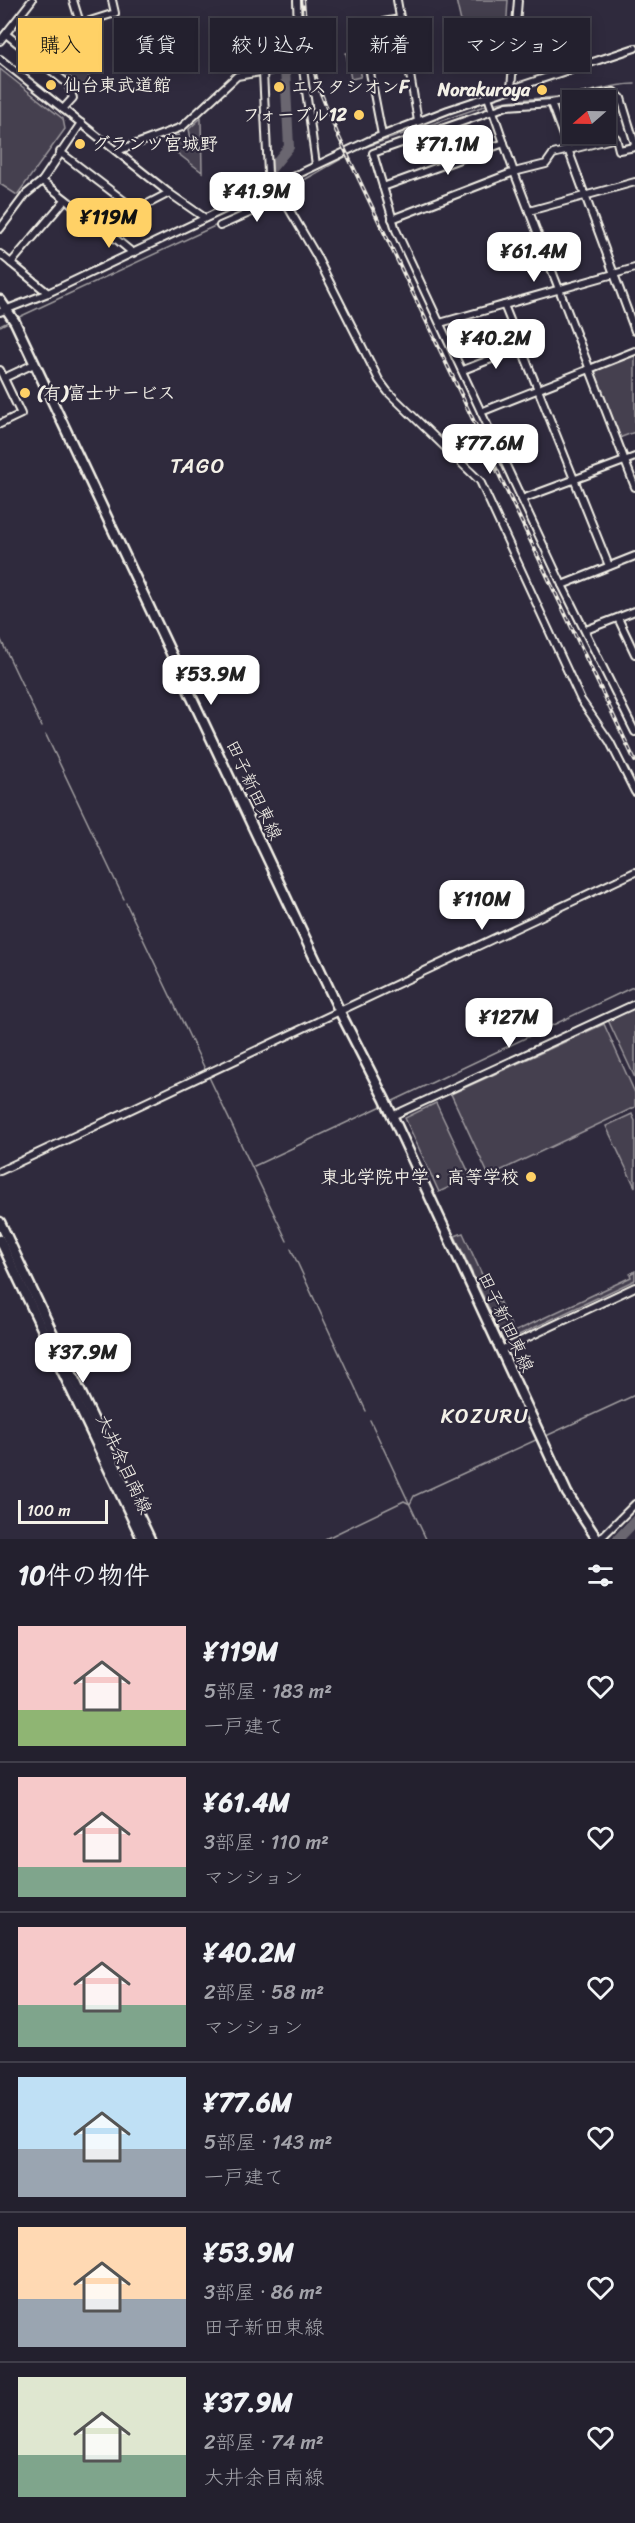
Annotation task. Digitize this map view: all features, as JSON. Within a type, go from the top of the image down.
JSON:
[{"type":"street","points":[[0,41],[32,0]]},
{"type":"street","points":[[73,0],[78,18]]},
{"type":"street","points":[[98,18],[115,13],[112,0]]},
{"type":"street","points":[[297,0],[298,18]]},
{"type":"street","points":[[397,0],[400,18]]},
{"type":"street","points":[[511,89],[518,0]]},
{"type":"street","points":[[6,34],[18,44]]},
{"type":"street","points":[[9,315],[132,252],[278,187],[316,165],[382,135],[635,48]]},
{"type":"street","points":[[0,59],[169,193],[205,218]]},
{"type":"street","points":[[53,72],[68,84],[73,98],[63,109]]},
{"type":"street","points":[[117,151],[182,127],[237,76],[263,72],[268,173],[316,255],[379,380],[388,392],[480,481],[581,700],[610,742],[635,792]]},
{"type":"street","points":[[303,72],[316,165]]},
{"type":"street","points":[[370,72],[382,135]]},
{"type":"street","points":[[409,72],[418,121]]},
{"type":"street","points":[[392,219],[514,172],[546,164],[553,154],[616,138],[619,150],[635,145],[621,98],[614,92],[551,104],[507,106],[373,153],[392,219],[562,585],[635,732]]},
{"type":"street","points":[[488,98],[588,369],[635,488]]},
{"type":"street","points":[[551,104],[635,332]]},
{"type":"street","points":[[0,229],[20,201],[42,181],[81,123]]},
{"type":"street","points":[[383,187],[504,143]]},
{"type":"street","points":[[60,152],[136,210]]},
{"type":"street","points":[[42,181],[132,252]]},
{"type":"street","points":[[529,211],[635,182]]},
{"type":"street","points":[[100,226],[169,193]]},
{"type":"street","points":[[220,226],[283,197]]},
{"type":"street","points":[[11,263],[64,200]]},
{"type":"street","points":[[0,254],[48,294]]},
{"type":"street","points":[[440,323],[635,268]]},
{"type":"street","name":"田子新田東線","points":[[0,300],[34,364],[340,1012],[389,1108],[567,1493],[599,1539]]},
{"type":"street","points":[[504,304],[609,566]]},
{"type":"street","points":[[463,370],[520,348]]},
{"type":"street","points":[[481,412],[635,351]]},
{"type":"street","points":[[4,378],[34,364]]},
{"type":"street","points":[[0,370],[21,414],[0,424]]},
{"type":"street","points":[[522,499],[635,457]]},
{"type":"street","points":[[562,585],[635,556]]},
{"type":"street","points":[[586,630],[635,611]]},
{"type":"street","points":[[618,618],[635,654]]},
{"type":"street","points":[[0,1171],[635,872]]},
{"type":"street","points":[[389,1108],[635,1004]]},
{"type":"street","points":[[0,1222],[150,1539]]},
{"type":"street","name":"大井余目南線","points":[[0,1240],[142,1539]]},
{"type":"street","points":[[501,1350],[635,1287]]},
{"type":"street","points":[[599,1539],[635,1504]]},
{"type":"shaded area","points":[[456,0],[508,0],[507,18],[460,18]]},
{"type":"shaded area","points":[[0,69],[63,119],[65,129],[17,195],[0,184]]},
{"type":"shaded area","points":[[63,72],[87,72],[91,82],[74,88],[71,78]]},
{"type":"shaded area","points":[[350,72],[361,72],[360,77],[351,79]]},
{"type":"shaded area","points":[[201,118],[202,172],[172,149],[175,144],[167,138],[179,135],[181,143],[191,139],[189,129]]},
{"type":"shaded area","points":[[635,354],[635,432],[619,438],[593,371]]},
{"type":"shaded area","points":[[635,1008],[635,1078],[608,1020]]},
{"type":"shaded area","points":[[604,1024],[635,1093],[635,1107],[489,1176],[451,1094]]},
{"type":"shaded area","points":[[436,1103],[471,1177],[439,1192],[405,1118]]},
{"type":"shaded area","points":[[632,1114],[635,1121],[635,1187],[606,1126]]},
{"type":"shaded area","points":[[463,1233],[495,1303],[499,1301],[503,1309],[492,1315],[455,1236]]},
{"type":"shaded area","points":[[635,1271],[635,1280],[504,1342],[496,1324],[508,1319],[514,1332],[631,1277],[630,1274]]},
{"type":"waterway","points":[[271,169],[289,147],[285,72]]},
{"type":"waterway","points":[[492,104],[512,100],[561,97],[618,85],[635,84]]},
{"type":"waterway","points":[[283,192],[357,150],[487,105]]},
{"type":"waterway","points":[[232,217],[279,194]]},
{"type":"waterway","points":[[17,318],[217,225]]},
{"type":"waterway","points":[[0,326],[10,321]]},
{"type":"waterway","points":[[0,638],[42,727]]},
{"type":"waterway","points":[[46,735],[124,899]]},
{"type":"waterway","points":[[126,903],[205,1069]]},
{"type":"waterway","points":[[391,1102],[635,986]]},
{"type":"waterway","points":[[209,1077],[287,1241]]},
{"type":"waterway","points":[[252,1167],[384,1105]]},
{"type":"waterway","points":[[291,1249],[366,1411]]},
{"type":"waterway","points":[[546,1436],[635,1395]]},
{"type":"waterway","points":[[370,1420],[426,1539]]},
{"type":"waterway","points":[[325,1539],[404,1501],[410,1504],[414,1496],[538,1439]]},
{"type":"waterway","points":[[618,1539],[635,1521]]},
{"type":"railway","points":[[303,0],[305,18]]},
{"type":"railway","points":[[315,72],[337,133],[635,761]]},
{"type":"place","name":"仙台東武道館","points":[[51,85]]},
{"type":"place","name":"エスタシオンF","points":[[279,87]]},
{"type":"place","name":"Norakuroya","points":[[542,90]]},
{"type":"place","name":"フォーブル12","points":[[359,115]]},
{"type":"place","name":"グランツ宮城野","points":[[80,144]]},
{"type":"place","name":"(有)富士サービス","points":[[25,393]]},
{"type":"place","name":"東北学院中学・高等学校","points":[[531,1177]]},
{"type":"district","name":"TAGO","points":[[198,466]]},
{"type":"district","name":"KOZURU","points":[[485,1416]]}]
